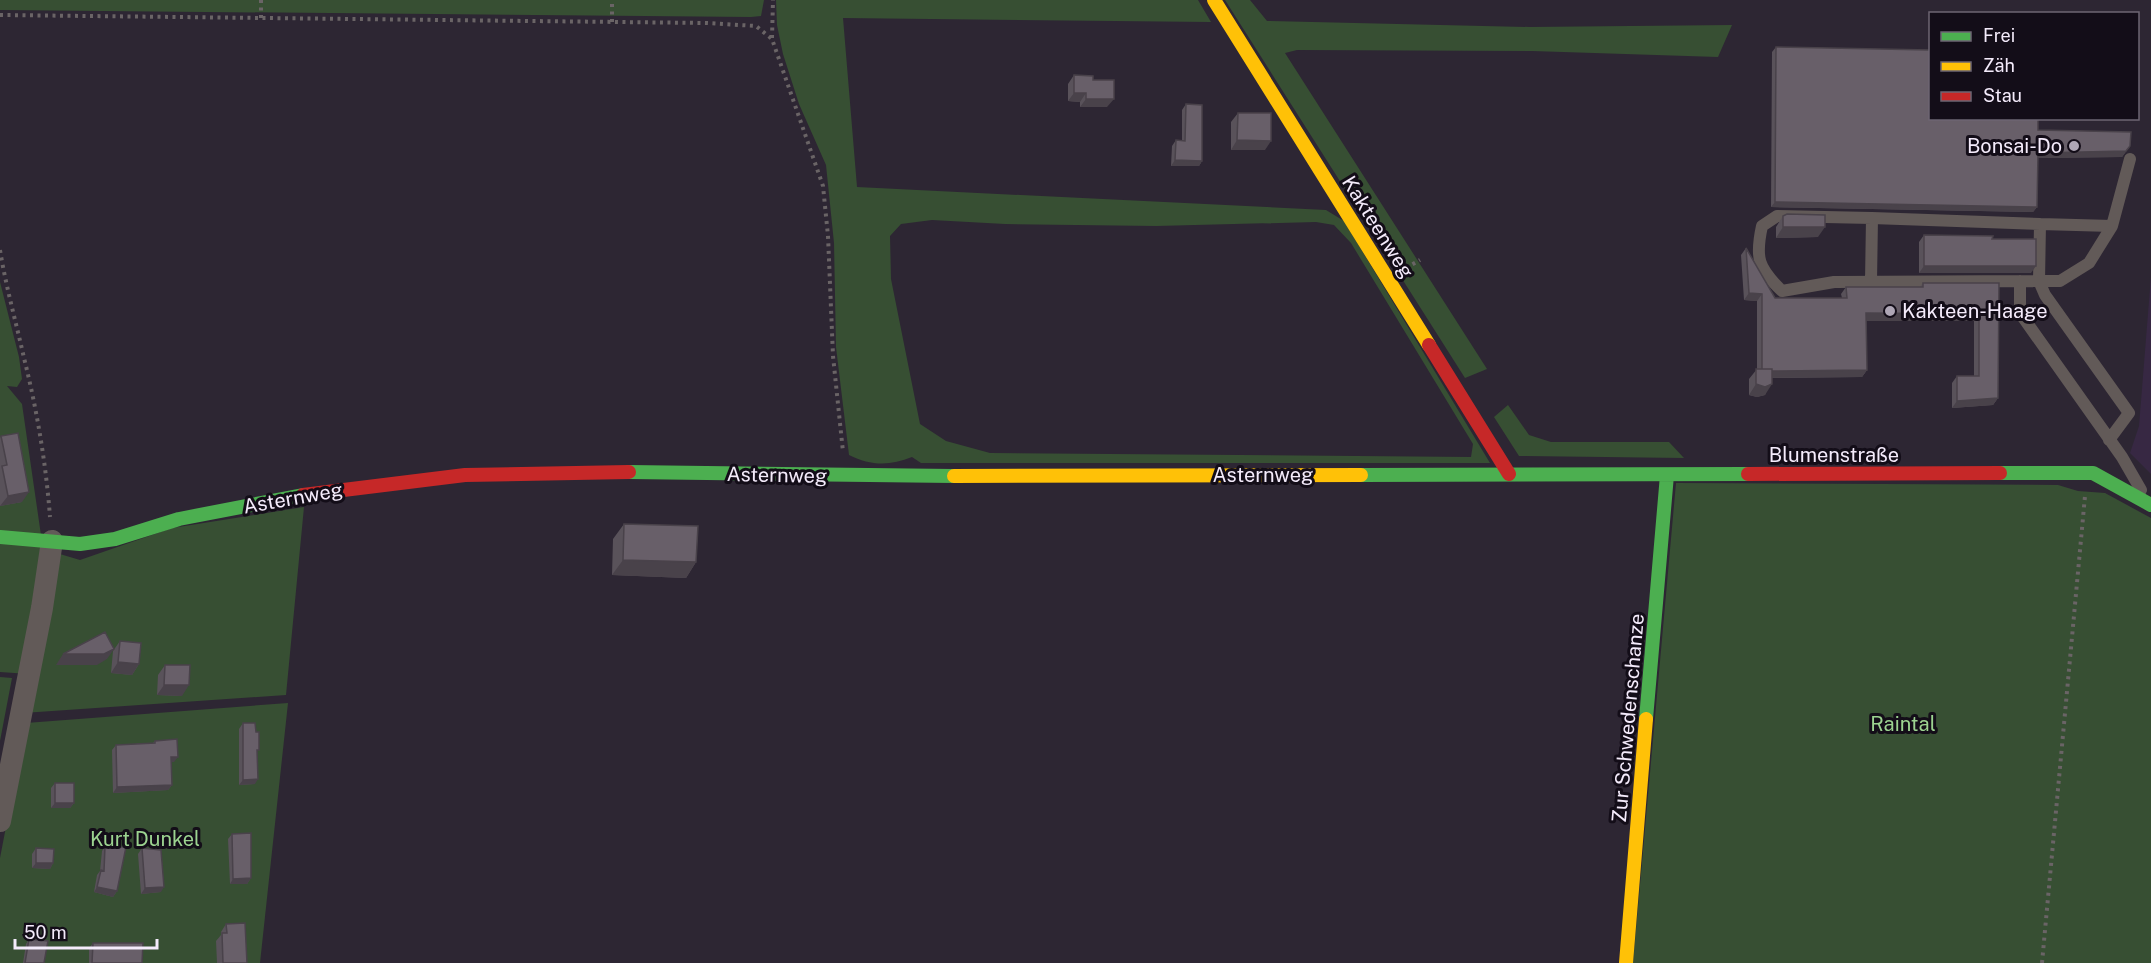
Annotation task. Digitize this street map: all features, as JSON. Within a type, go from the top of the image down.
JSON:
[{"type":"street","name":"Kakteenweg","points":[[1214,0],[1509,474]]},
{"type":"street","name":"Asternweg","points":[[0,537],[80,544],[115,539],[179,519],[306,494],[465,475],[646,472],[845,476],[1509,474]]},
{"type":"street","name":"Blumenstraße","points":[[1509,474],[2093,473],[2150,504]]},
{"type":"street","name":"Zur Schwedenschanze","points":[[1626,963],[1667,475]]},
{"type":"street","points":[[0,821],[42,608],[52,541]]},
{"type":"lane","points":[[2112,226],[1777,216],[1762,226],[1757,248],[1762,272],[1782,291],[1834,282],[2060,281],[2089,263],[2112,226],[2130,159]]},
{"type":"lane","points":[[1871,282],[1872,218]]},
{"type":"lane","points":[[2040,224],[2039,281],[2045,295],[2129,413],[2109,440]]},
{"type":"lane","points":[[2020,281],[2020,313],[2109,440],[2150,504]]},
{"type":"lane","points":[[2150,504],[2151,489]]},
{"type":"path","points":[[261,0],[261,20]]},
{"type":"path","points":[[612,0],[612,22]]},
{"type":"path","points":[[773,0],[772,39],[823,186],[828,236],[833,356],[845,476]]},
{"type":"path","points":[[0,15],[261,20],[407,18],[756,26],[772,39]]},
{"type":"path","points":[[0,250],[8,298],[24,357],[47,473],[52,541]]},
{"type":"path","points":[[2042,963],[2086,484],[2093,473]]},
{"type":"shaded area","points":[[2151,276],[2151,474],[2130,453],[2139,426]]},
{"type":"green space","points":[[0,0],[764,0],[761,16],[751,17],[0,10]]},
{"type":"green space","points":[[776,0],[1198,0],[1211,22],[843,18],[857,187],[1326,210],[1344,221],[1490,463],[921,463],[912,457],[880,464],[849,455],[836,347],[834,243],[826,165],[799,104],[783,54],[777,25]],"holes":[[[932,220],[1005,224],[1156,226],[1316,222],[1334,225],[1351,243],[1473,444],[1471,457],[990,453],[946,441],[920,424],[891,279],[890,236],[901,224]]]},
{"type":"green space","points":[[1225,0],[1250,0],[1267,21],[1530,27],[1732,25],[1718,57],[1532,51],[1297,50],[1285,53],[1487,369],[1465,378]]},
{"type":"green space","points":[[0,282],[19,357],[22,379],[17,387],[7,386],[22,404],[43,549],[80,560],[172,528],[304,507],[286,695],[23,713],[29,674],[0,672]]},
{"type":"green space","points":[[1508,405],[1529,435],[1551,442],[1669,442],[1684,458],[1519,456],[1494,417]]},
{"type":"green space","name":"Raintal","points":[[1676,483],[2058,485],[2078,491],[2105,493],[2151,518],[2151,963],[1633,963]]},
{"type":"green space","points":[[0,677],[12,678],[0,741]]},
{"type":"green space","name":"Kurt Dunkel","points":[[288,703],[260,963],[0,963],[0,858],[26,723]]},
{"type":"building","points":[[1776,47],[1929,50],[1929,120],[2038,120],[2038,130],[2131,132],[2130,146],[2126,151],[2038,153],[2037,207],[1775,202]]},
{"type":"building","points":[[1074,75],[1093,76],[1093,80],[1114,80],[1114,99],[1086,99],[1086,93],[1074,93]]},
{"type":"building","points":[[1186,104],[1202,105],[1202,161],[1175,160],[1176,140],[1185,141]]},
{"type":"building","points":[[1238,113],[1271,113],[1271,141],[1237,140]]},
{"type":"building","points":[[1787,214],[1825,215],[1825,227],[1783,227],[1783,216]]},
{"type":"building","points":[[1924,235],[2036,239],[2036,266],[1924,266]]},
{"type":"building","points":[[1746,248],[1775,298],[1847,298],[1846,287],[1923,287],[1923,283],[1999,283],[1998,398],[1957,401],[1957,376],[1979,376],[1979,314],[1866,313],[1867,370],[1772,371],[1772,369],[1762,369],[1762,294],[1749,293]]},
{"type":"building","points":[[1756,369],[1772,369],[1772,384],[1765,387],[1756,384]]},
{"type":"building","points":[[18,433],[29,492],[8,496],[2,466],[7,465],[1,436]]},
{"type":"building","points":[[624,524],[698,526],[696,562],[623,560]]},
{"type":"building","points":[[105,632],[114,649],[104,654],[63,654]]},
{"type":"building","points":[[120,641],[141,643],[139,664],[118,662]]},
{"type":"building","points":[[165,665],[190,665],[189,685],[164,685]]},
{"type":"building","points":[[243,723],[255,723],[256,732],[259,732],[258,779],[243,780]]},
{"type":"building","points":[[177,739],[178,757],[171,757],[172,785],[117,787],[116,745],[155,743],[155,741]]},
{"type":"building","points":[[55,783],[74,783],[74,803],[55,803]]},
{"type":"building","points":[[251,833],[251,878],[233,879],[232,834]]},
{"type":"building","points":[[105,846],[126,847],[117,891],[97,887],[101,870],[104,871]]},
{"type":"building","points":[[36,848],[54,849],[53,863],[36,863]]},
{"type":"building","points":[[142,848],[161,850],[164,887],[145,888]]},
{"type":"building","points":[[245,923],[247,963],[223,963],[222,933],[227,933],[226,924]]},
{"type":"building","points":[[29,939],[48,941],[44,963],[25,963]]},
{"type":"building","points":[[93,943],[143,943],[142,963],[92,963]]},
{"type":"traffic: fast","points":[[629,472],[954,476]]},
{"type":"traffic: fast","points":[[2000,473],[2093,473],[2151,505]]},
{"type":"traffic: fast","points":[[1361,475],[1748,474]]},
{"type":"traffic: fast","points":[[1646,719],[1667,475]]},
{"type":"traffic: fast","points":[[0,537],[80,544],[115,539],[179,519],[303,495]]},
{"type":"traffic: slow","points":[[1214,0],[1429,345]]},
{"type":"traffic: slow","points":[[954,476],[1361,475]]},
{"type":"traffic: slow","points":[[1626,963],[1646,719]]},
{"type":"traffic: jam","points":[[1429,345],[1509,474]]},
{"type":"traffic: jam","points":[[303,495],[465,475],[629,472]]},
{"type":"traffic: jam","points":[[1748,474],[2000,473]]},
{"type":"place","name":"Bonsai-Do","points":[[2074,146]]},
{"type":"place","name":"Kakteen-Haage","points":[[1890,311]]}]
